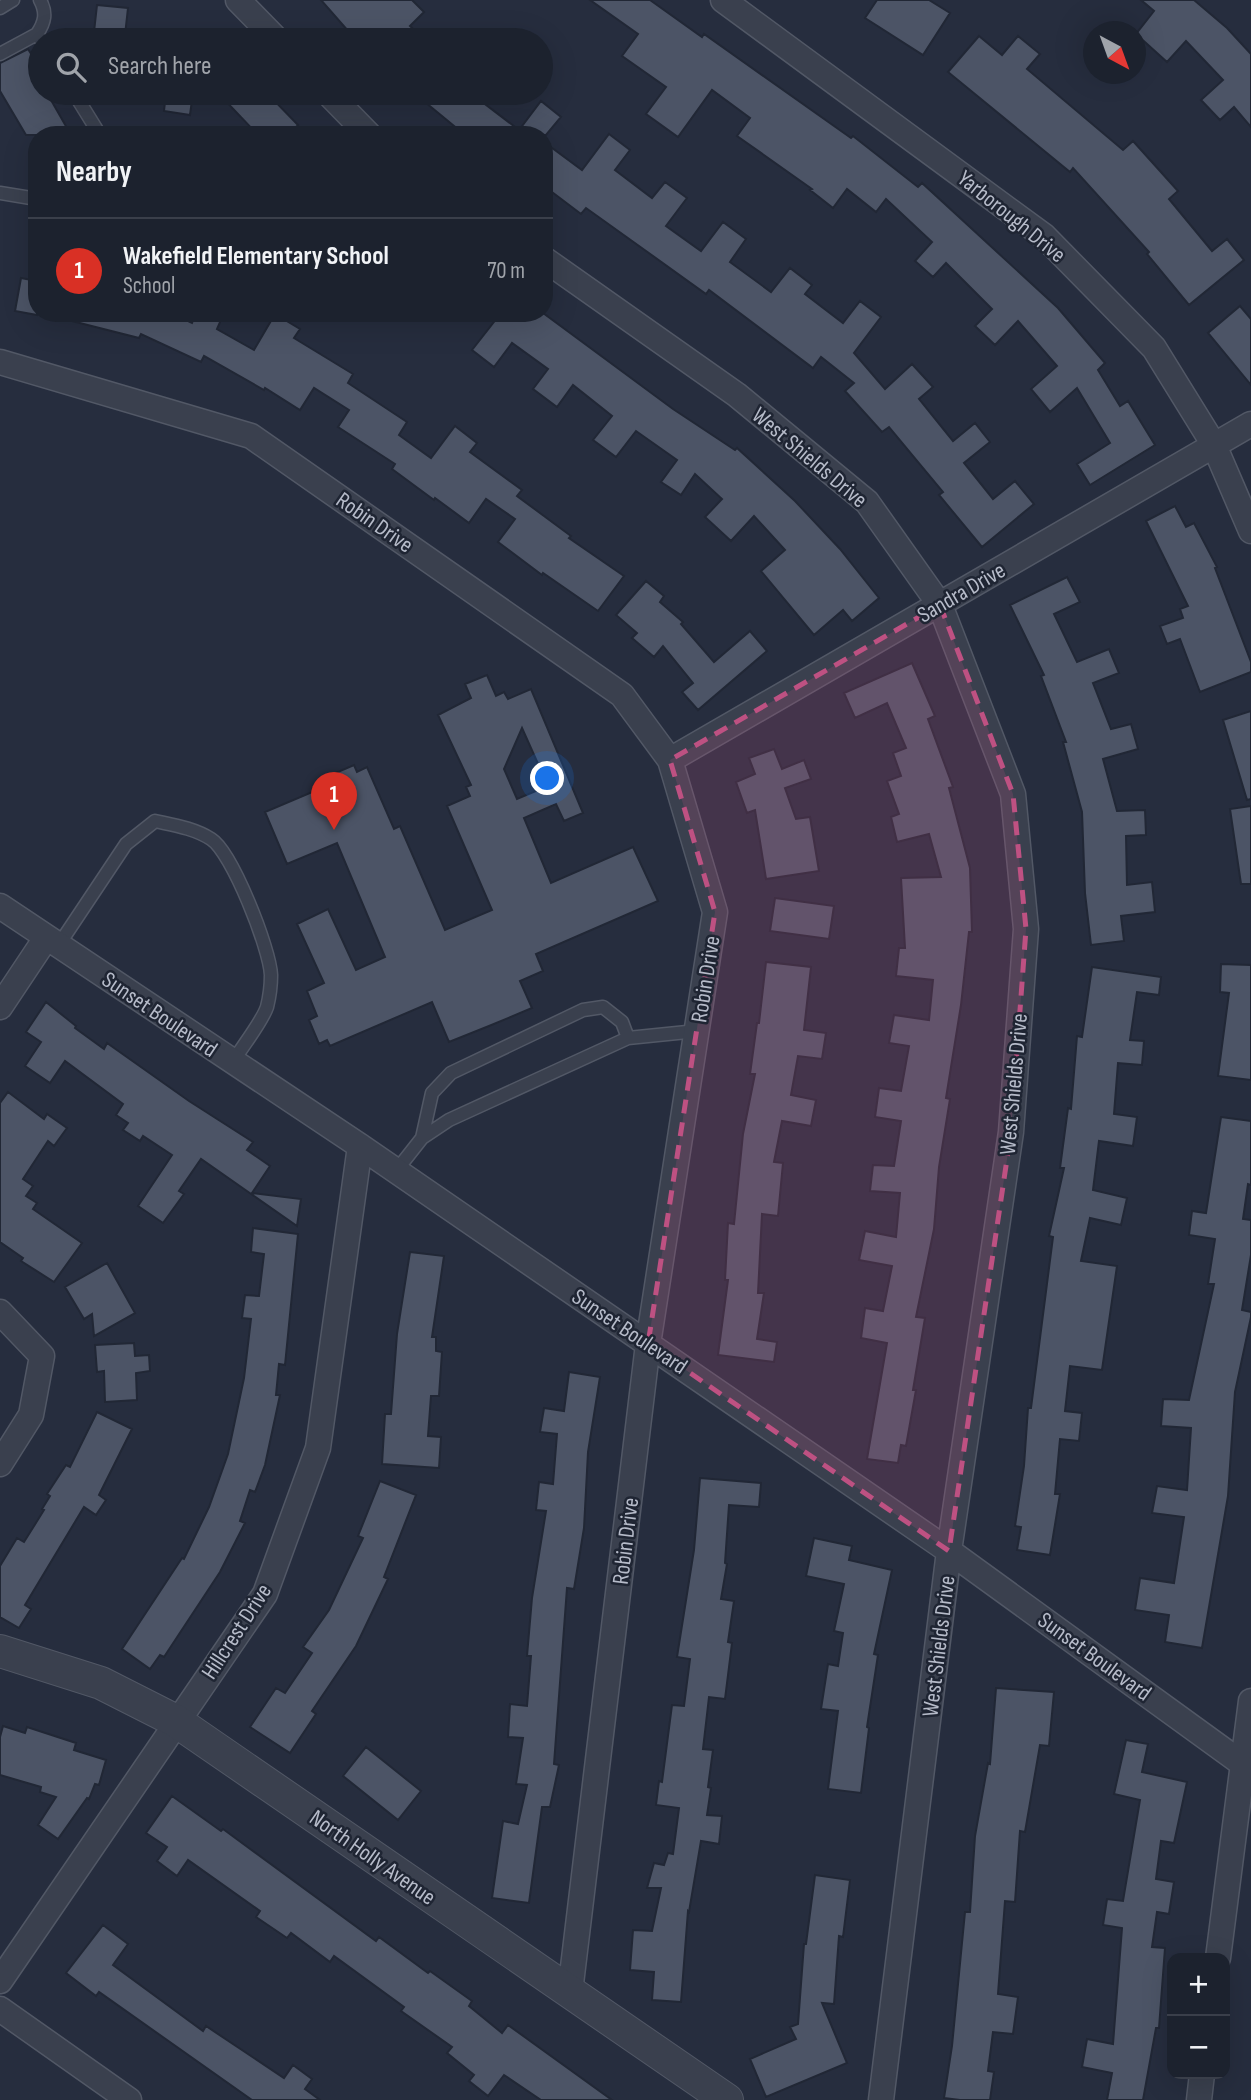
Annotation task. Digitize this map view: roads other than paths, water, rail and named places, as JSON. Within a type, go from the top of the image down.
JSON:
[{"type":"street","points":[[238,0],[265,28]]},
{"type":"street","name":"Yarborough Drive","points":[[723,0],[1044,236],[1154,348],[1214,445],[1251,531]]},
{"type":"street","points":[[340,105],[360,126]]},
{"type":"street","name":"West Shields Drive","points":[[553,265],[737,395],[867,502],[940,605],[1013,794],[1026,929],[1011,1132],[949,1551],[881,2100]]},
{"type":"street","name":"Robin Drive","points":[[0,362],[251,436],[622,695],[670,760],[715,912],[649,1344],[570,1993]]},
{"type":"street","name":"Sandra Drive","points":[[670,760],[1251,424]]},
{"type":"street","name":"Sunset Boulevard","points":[[0,906],[360,1146],[949,1551],[1247,1767]]},
{"type":"street","points":[[0,1007],[52,942]]},
{"type":"street","name":"Hillcrest Drive","points":[[0,1981],[265,1594],[318,1448],[360,1146]]},
{"type":"street","points":[[0,1312],[42,1356],[31,1415],[0,1464]]},
{"type":"street","name":"North Holly Avenue","points":[[0,1651],[101,1683],[176,1721],[727,2100]]},
{"type":"street","points":[[1219,1953],[1247,1767],[1251,1701]]},
{"type":"street","points":[[0,2009],[130,2100]]},
{"type":"street","points":[[1199,2100],[1201,2079]]},
{"type":"lane","points":[[0,8],[13,0]]},
{"type":"lane","points":[[40,0],[45,9],[42,28]]},
{"type":"lane","points":[[0,54],[28,42]]},
{"type":"lane","points":[[81,105],[94,126]]},
{"type":"lane","points":[[0,193],[28,198]]},
{"type":"lane","points":[[52,942],[126,844],[155,821],[186,828],[213,840],[227,859],[239,883],[263,941],[271,975],[267,1008],[233,1062]]},
{"type":"lane","points":[[422,1138],[432,1093],[451,1073],[463,1067],[583,1010],[603,1007],[622,1022],[628,1038]]},
{"type":"lane","points":[[396,1171],[422,1138],[449,1120],[628,1038],[697,1031]]},
{"type":"place","name":"Wakefield Elementary School","points":[[334,830]]}]
